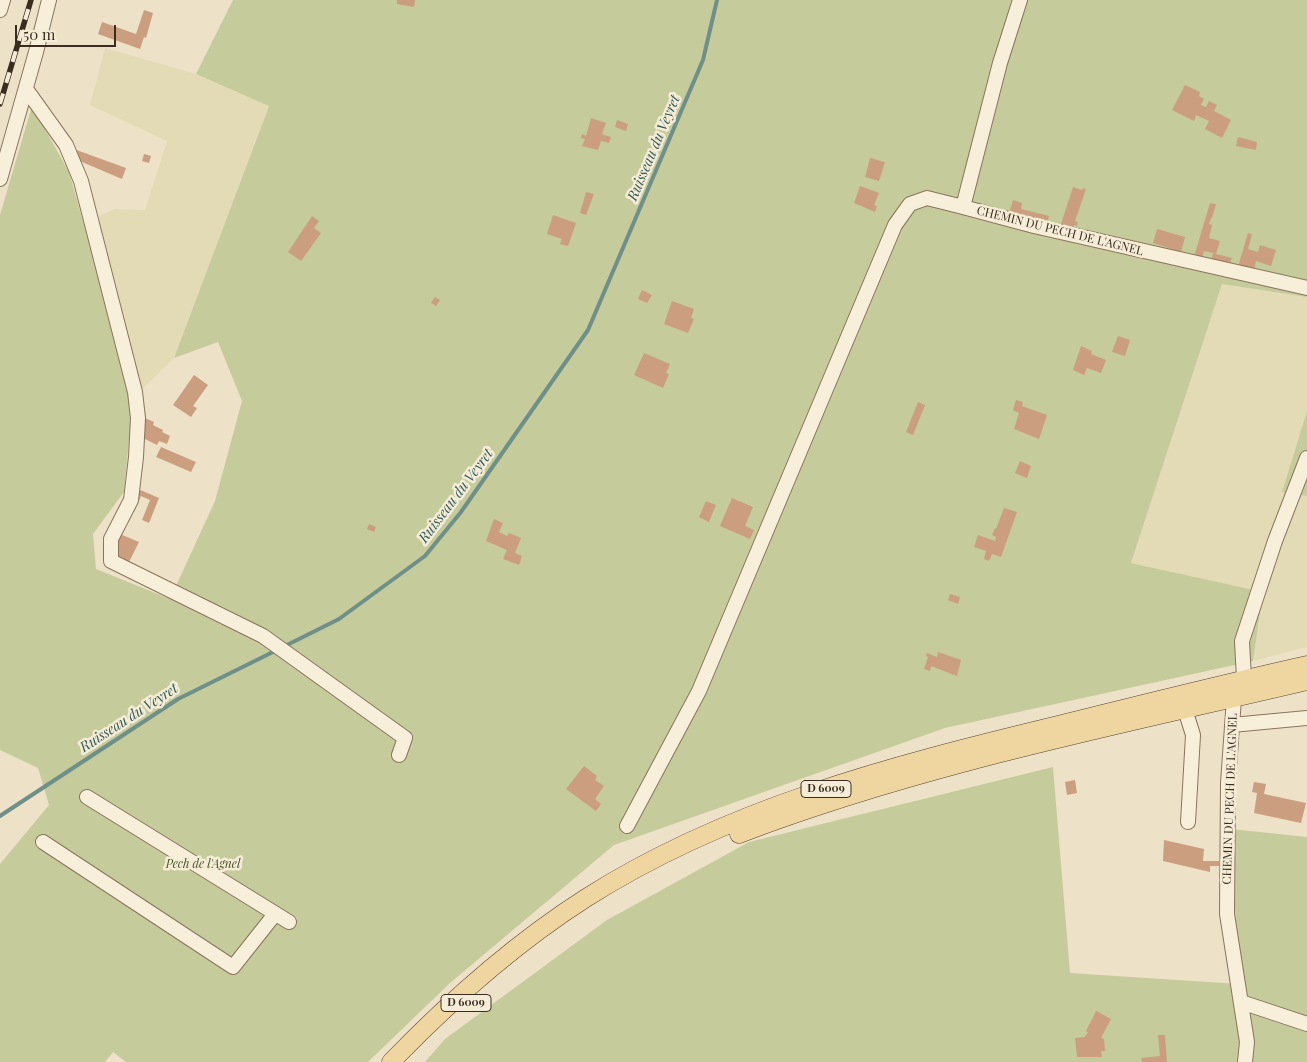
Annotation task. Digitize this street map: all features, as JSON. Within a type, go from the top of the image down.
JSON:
[{"type":"main road","name":"D 6009","points":[[405,1062],[472,997],[560,927],[600,901],[722,840],[792,814],[935,770],[1184,706],[1238,690],[1307,665]]},
{"type":"main road","name":"D 6009","points":[[391,1062],[460,994],[507,954],[587,897],[640,867],[761,812],[850,780],[976,745],[1152,702],[1307,681]]},
{"type":"street","points":[[0,10],[3,0]]},
{"type":"street","points":[[0,178],[49,0]]},
{"type":"street","name":"CHEMIN DU PECH DE L'AGNEL","points":[[1020,0],[1000,63],[964,207],[1034,226],[1307,288]]},
{"type":"street","points":[[26,89],[66,145],[81,181],[135,392],[138,418],[131,500],[111,539],[111,561],[263,636],[405,738],[400,756]]},
{"type":"street","points":[[627,826],[699,691],[895,224],[910,204],[927,198],[964,207]]},
{"type":"street","name":"CHEMIN DU PECH DE L'AGNEL","points":[[1245,1062],[1247,1042],[1227,914],[1228,783],[1232,725],[1238,690],[1242,641],[1275,541],[1307,458]]},
{"type":"street","points":[[1238,690],[1307,674]]},
{"type":"street","points":[[1152,702],[1168,706],[1184,706],[1192,735],[1188,822]]},
{"type":"street","points":[[1232,725],[1307,718]]},
{"type":"street","points":[[87,797],[288,922]]},
{"type":"street","points":[[42,842],[233,967],[275,914]]},
{"type":"street","points":[[1241,1002],[1307,1024]]},
{"type":"shaded area","points":[[105,48],[196,74],[269,105],[174,358],[133,398],[83,224],[114,209],[145,210],[167,141],[90,105]]},
{"type":"shaded area","points":[[1222,284],[1307,297],[1307,411],[1282,492],[1307,496],[1307,647],[1253,661],[1263,592],[1131,563]]},
{"type":"green space","name":"Pech de l'Agnel","points":[[233,0],[1307,0],[1307,297],[1222,284],[1131,563],[1263,592],[1253,661],[945,728],[614,845],[450,983],[368,1062],[126,1062],[113,1052],[105,1062],[0,1062],[0,864],[49,805],[38,768],[0,750],[0,215],[32,106],[69,172],[133,398],[124,492],[93,534],[96,569],[170,599],[215,501],[242,401],[218,342],[174,358],[269,106],[196,74]]},
{"type":"green space","points":[[1307,411],[1307,496],[1282,492]]},
{"type":"green space","points":[[1053,767],[1070,973],[1239,984],[1231,829],[1307,837],[1307,1062],[425,1062],[445,1039],[607,920],[749,842]]},
{"type":"building","points":[[397,0],[415,0],[414,7],[397,4]]},
{"type":"building","points":[[144,10],[153,13],[146,38],[144,37],[140,49],[98,34],[102,22],[136,34]]},
{"type":"building","points":[[1185,85],[1200,92],[1199,96],[1204,99],[1201,105],[1206,107],[1209,101],[1217,105],[1214,111],[1231,120],[1222,138],[1205,129],[1209,121],[1196,115],[1194,121],[1172,110]]},
{"type":"building","points":[[591,118],[606,123],[602,134],[611,137],[609,143],[601,141],[598,150],[582,146],[585,139],[581,138],[582,134],[586,136]]},
{"type":"building","points":[[617,120],[628,124],[626,131],[615,127]]},
{"type":"building","points":[[1238,137],[1257,142],[1256,150],[1236,146]]},
{"type":"building","points":[[71,148],[126,168],[122,179],[75,159]]},
{"type":"building","points":[[144,154],[151,156],[149,163],[142,161]]},
{"type":"building","points":[[870,158],[885,162],[879,181],[865,177]]},
{"type":"building","points":[[860,186],[879,193],[874,205],[877,206],[875,212],[854,203]]},
{"type":"building","points":[[1073,187],[1082,190],[1083,188],[1086,189],[1075,221],[1078,222],[1077,226],[1074,225],[1073,230],[1060,227]]},
{"type":"building","points":[[586,192],[594,194],[586,215],[580,213]]},
{"type":"building","points":[[1013,200],[1022,203],[1021,209],[1049,216],[1047,223],[1009,214]]},
{"type":"building","points":[[1210,203],[1216,204],[1209,224],[1212,225],[1209,238],[1220,241],[1216,254],[1232,258],[1229,265],[1211,261],[1213,253],[1204,251],[1202,259],[1194,257]]},
{"type":"building","points":[[553,215],[576,223],[568,246],[560,244],[562,239],[547,234]]},
{"type":"building","points":[[312,216],[319,221],[314,228],[321,233],[301,261],[288,252]]},
{"type":"building","points":[[1157,229],[1185,237],[1181,252],[1153,243]]},
{"type":"building","points":[[1248,233],[1252,234],[1248,249],[1258,252],[1260,245],[1276,250],[1271,266],[1256,261],[1254,271],[1238,267]]},
{"type":"building","points":[[642,290],[652,295],[647,303],[638,299]]},
{"type":"building","points":[[435,297],[440,300],[436,306],[431,303]]},
{"type":"building","points":[[672,301],[694,309],[691,318],[694,319],[688,333],[664,324]]},
{"type":"building","points":[[1118,336],[1130,340],[1125,356],[1112,352]]},
{"type":"building","points":[[1081,346],[1092,351],[1091,354],[1106,360],[1101,373],[1087,368],[1084,375],[1073,370]]},
{"type":"building","points":[[644,353],[670,364],[666,373],[669,374],[663,388],[634,375]]},
{"type":"building","points":[[194,375],[208,385],[193,406],[197,408],[191,417],[173,405]]},
{"type":"building","points":[[1016,400],[1023,402],[1022,406],[1047,415],[1039,439],[1014,429],[1019,413],[1013,410]]},
{"type":"building","points":[[918,402],[925,405],[913,435],[906,432]]},
{"type":"building","points":[[145,418],[154,422],[153,425],[170,436],[167,444],[159,441],[157,445],[138,434]]},
{"type":"building","points":[[161,447],[196,462],[191,472],[156,457]]},
{"type":"building","points":[[1020,461],[1031,466],[1027,478],[1015,473]]},
{"type":"building","points":[[138,489],[159,498],[149,523],[142,520],[150,500],[141,496],[134,512],[130,511]]},
{"type":"building","points":[[732,498],[753,507],[745,526],[754,530],[750,539],[720,526]]},
{"type":"building","points":[[706,501],[716,505],[709,522],[699,517]]},
{"type":"building","points":[[1004,508],[1017,512],[1001,557],[992,554],[989,561],[984,559],[986,551],[974,547],[978,535],[995,541],[996,537],[992,535]]},
{"type":"building","points":[[494,519],[503,523],[499,532],[507,536],[509,533],[521,538],[515,553],[522,556],[519,565],[503,559],[507,550],[486,541]]},
{"type":"building","points":[[369,524],[376,527],[374,532],[367,529]]},
{"type":"building","points":[[120,534],[139,542],[129,562],[118,557],[114,552]]},
{"type":"building","points":[[950,594],[960,597],[958,604],[948,600]]},
{"type":"building","points":[[938,652],[961,660],[957,676],[931,666],[930,671],[924,669],[928,657],[926,656],[927,653],[937,657]]},
{"type":"building","points":[[584,766],[597,776],[595,780],[604,786],[595,799],[601,804],[596,811],[566,789]]},
{"type":"building","points":[[1075,780],[1077,793],[1067,795],[1065,782]]},
{"type":"building","points":[[1254,782],[1266,784],[1264,794],[1306,803],[1301,823],[1254,813],[1257,793],[1252,792]]},
{"type":"building","points":[[1164,840],[1204,849],[1203,861],[1219,861],[1219,866],[1210,866],[1210,872],[1163,861]]},
{"type":"building","points":[[1096,1011],[1111,1019],[1101,1038],[1104,1039],[1105,1051],[1101,1051],[1102,1057],[1077,1057],[1075,1038],[1085,1037]]},
{"type":"building","points":[[1158,1035],[1165,1035],[1167,1062],[1142,1062],[1141,1058],[1160,1056]]},
{"type":"waterway","name":"Ruisseau du Veyret","points":[[283,647],[339,619],[425,556],[461,512],[588,330],[703,60],[717,0]]},
{"type":"waterway","name":"Ruisseau du Veyret","points":[[0,816],[178,699],[277,650]]},
{"type":"railway","points":[[0,104],[31,0]]}]
